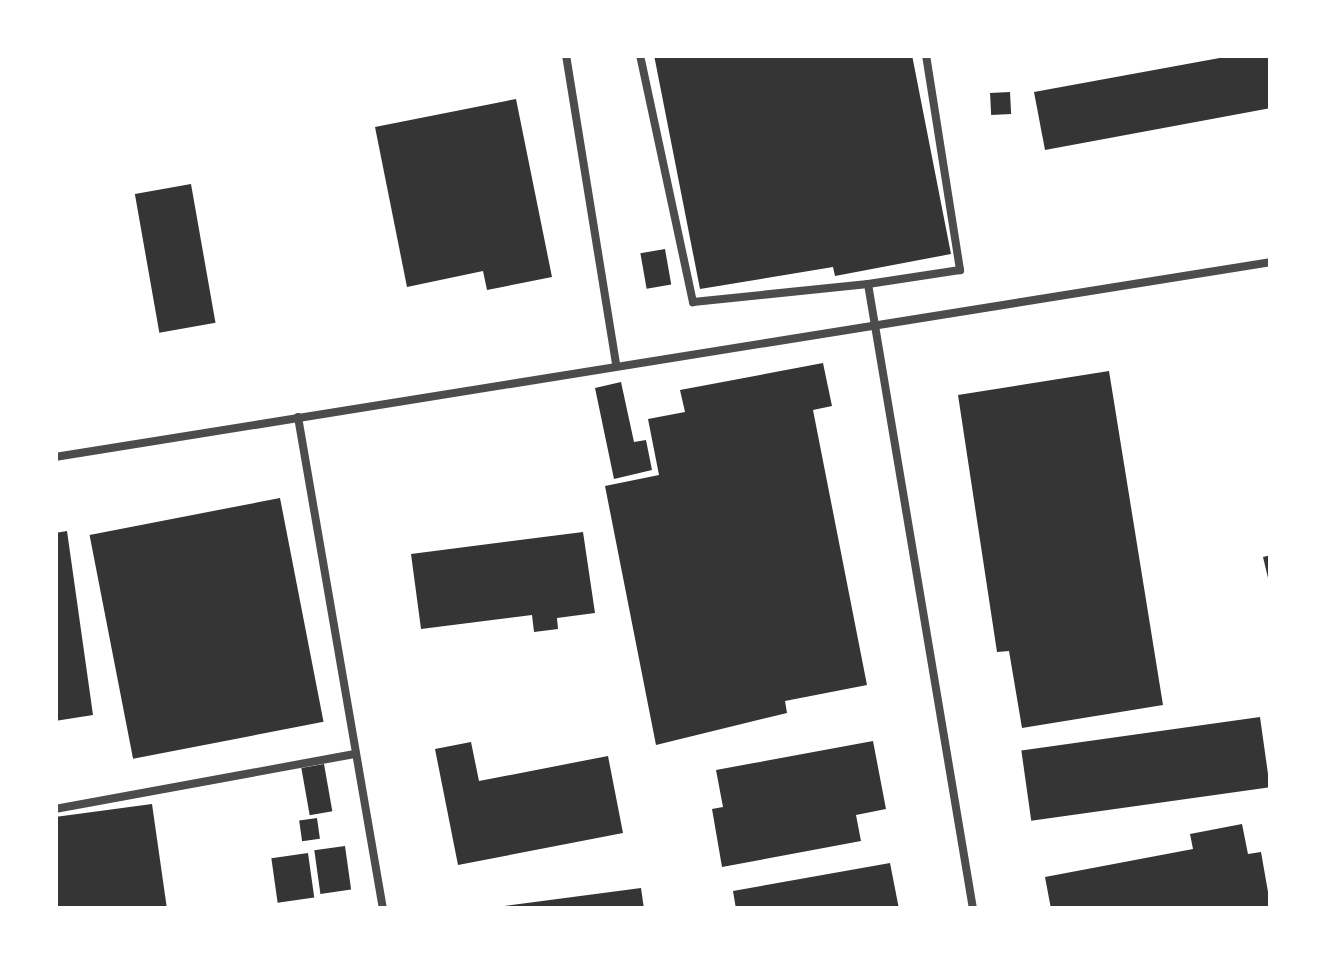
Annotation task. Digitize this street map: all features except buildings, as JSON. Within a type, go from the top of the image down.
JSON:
[{"type":"lane","points":[[566,55],[616,364]]},
{"type":"lane","points":[[640,55],[693,302],[960,270],[926,55]]},
{"type":"lane","points":[[55,458],[616,364],[875,329],[1271,262]]},
{"type":"lane","points":[[868,284],[973,909]]},
{"type":"lane","points":[[298,417],[383,909]]},
{"type":"lane","points":[[55,810],[356,754]]}]
